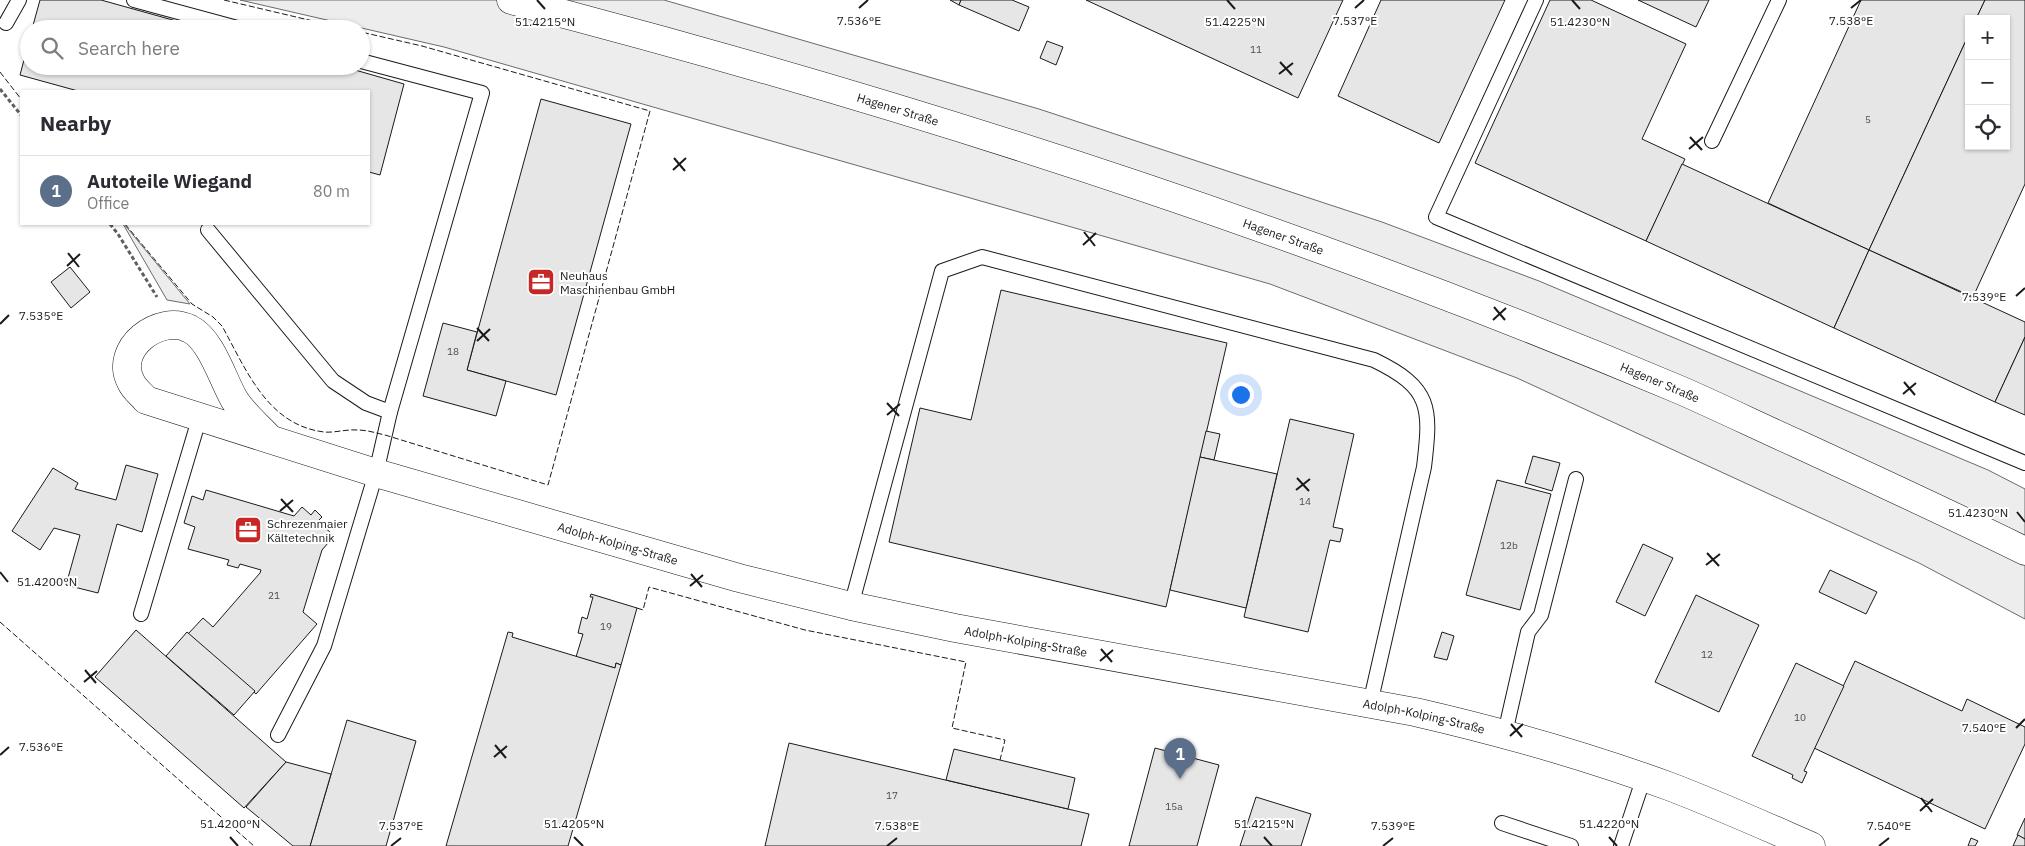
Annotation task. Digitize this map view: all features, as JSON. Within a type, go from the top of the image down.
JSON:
[{"type":"street","name":"Hagener Straße","points":[[511,0],[856,95],[1013,143],[1167,194],[1426,288],[1682,391],[1942,510],[2025,551]]},
{"type":"street","name":"Adolph-Kolping-Straße","points":[[270,439],[235,401],[204,342],[191,329],[175,325],[153,329],[135,344],[126,362],[131,382],[146,400],[376,473],[738,578],[851,606],[955,628],[1415,712],[1504,733],[1644,777],[1811,846]]},
{"type":"lane","points":[[6,23],[19,0]]},
{"type":"lane","points":[[134,0],[208,20]]},
{"type":"lane","points":[[1536,0],[1436,217],[2025,463]]},
{"type":"lane","points":[[1712,141],[1779,0]]},
{"type":"lane","points":[[278,735],[324,646],[376,473],[390,412],[482,94],[370,63]]},
{"type":"lane","points":[[208,230],[333,381],[366,403],[390,412]]},
{"type":"lane","points":[[851,606],[942,271],[982,256],[1374,360],[1398,372],[1410,381],[1421,395],[1426,412],[1428,435],[1424,467],[1370,704]]},
{"type":"lane","points":[[141,614],[200,416]]},
{"type":"lane","points":[[1504,733],[1528,632],[1541,615],[1576,479]]},
{"type":"lane","points":[[1621,846],[1644,777]]},
{"type":"lane","points":[[1502,822],[1571,846]]},
{"type":"path","points":[[0,89],[20,114]]},
{"type":"path","points":[[111,225],[175,325]]},
{"type":"shaded area","points":[[240,0],[664,0],[1039,109],[1382,222],[1539,281],[1988,470],[2025,489],[2025,619],[1919,563],[1517,378],[1270,284],[444,47],[370,30],[370,20],[327,20]]},
{"type":"shaded area","points":[[124,225],[190,304],[167,300]]},
{"type":"building","points":[[40,0],[101,0],[173,20],[34,20]]},
{"type":"building","points":[[950,0],[961,0],[959,5]]},
{"type":"building","points":[[961,0],[1012,0],[1029,7],[1019,31],[959,5]]},
{"type":"building","points":[[1086,0],[1343,0],[1298,98]]},
{"type":"building","points":[[1381,0],[1505,0],[1439,143],[1338,96]]},
{"type":"building","points":[[1550,0],[1591,0],[1686,44],[1642,139],[1685,159],[1646,241],[1475,163]]},
{"type":"building","points":[[1638,0],[1709,0],[1696,27]]},
{"type":"building","points":[[1861,0],[1985,0],[1978,15],[1965,15],[1965,43],[1869,250],[1768,203]]},
{"type":"building","points":[[1985,0],[2025,0],[2025,184],[1973,297],[1869,250],[1965,43],[1965,150],[2010,150],[2010,15],[1978,15]]},
{"type":"building","points":[[1047,41],[1063,47],[1056,65],[1040,58]]},
{"type":"building","points":[[370,74],[404,84],[380,175],[370,172],[370,90],[74,90],[20,75]]},
{"type":"building","points":[[541,99],[631,124],[556,395],[467,370]]},
{"type":"building","points":[[1682,164],[1869,250],[1834,328],[1646,241]]},
{"type":"building","points":[[1869,250],[2025,322],[2025,337],[1995,402],[1834,328]]},
{"type":"building","points":[[70,267],[90,292],[71,308],[51,282]]},
{"type":"building","points":[[1001,290],[1227,343],[1166,607],[889,542],[920,408],[971,420]]},
{"type":"building","points":[[443,323],[477,332],[467,370],[506,381],[496,416],[423,396]]},
{"type":"building","points":[[2025,337],[2025,415],[1995,402]]},
{"type":"building","points":[[1290,419],[1354,434],[1333,527],[1343,529],[1340,542],[1330,540],[1308,632],[1244,617]]},
{"type":"building","points":[[1206,431],[1220,434],[1214,460],[1200,457]]},
{"type":"building","points":[[1533,456],[1560,463],[1552,491],[1525,483]]},
{"type":"building","points":[[1200,457],[1277,474],[1246,608],[1170,590]]},
{"type":"building","points":[[126,465],[158,474],[142,532],[117,524],[98,593],[66,585],[80,535],[54,528],[40,550],[12,531],[53,468],[78,483],[75,489],[116,500]]},
{"type":"building","points":[[1497,480],[1551,494],[1520,610],[1466,595]]},
{"type":"building","points":[[206,490],[294,516],[302,507],[311,515],[315,510],[322,517],[318,521],[334,536],[322,550],[303,612],[317,624],[256,694],[188,634],[203,618],[213,627],[261,570],[240,564],[238,568],[227,565],[229,560],[188,549],[195,527],[184,523],[192,496],[203,500]]},
{"type":"building","points":[[1643,544],[1673,558],[1645,616],[1616,602]]},
{"type":"building","points":[[1830,570],[1877,592],[1866,614],[1819,592]]},
{"type":"building","points":[[591,594],[637,608],[621,665],[616,663],[615,668],[576,657],[583,634],[578,633],[582,617],[587,619],[593,597],[590,597]]},
{"type":"building","points":[[1696,595],[1759,625],[1719,712],[1655,682]]},
{"type":"building","points":[[136,630],[286,762],[244,808],[95,677]]},
{"type":"building","points":[[187,632],[255,691],[234,715],[166,656]]},
{"type":"building","points":[[508,632],[513,633],[512,637],[615,668],[616,663],[621,665],[568,846],[446,846]]},
{"type":"building","points":[[1442,632],[1454,636],[1447,660],[1434,657]]},
{"type":"building","points":[[1855,661],[1962,711],[1967,699],[2025,727],[2025,744],[1985,829],[1814,748]]},
{"type":"building","points":[[1796,663],[1844,686],[1804,771],[1807,772],[1802,783],[1792,778],[1793,775],[1752,756]]},
{"type":"building","points":[[347,720],[416,741],[386,846],[310,846]]},
{"type":"building","points":[[789,743],[1089,814],[1081,846],[765,846]]},
{"type":"building","points":[[1155,748],[1219,765],[1197,846],[1129,846]]},
{"type":"building","points":[[954,749],[1075,778],[1068,809],[946,780]]},
{"type":"building","points":[[286,762],[331,774],[310,846],[293,846],[246,807]]},
{"type":"building","points":[[1256,797],[1311,814],[1301,846],[1240,846]]},
{"type":"building","points":[[2025,818],[2025,839],[2017,835]]},
{"type":"building","points":[[2018,835],[2025,839],[2025,846],[2013,846]]},
{"type":"building","points":[[1971,838],[1978,841],[1975,846],[1968,846]]},
{"type":"fence","points":[[224,0],[309,20]]},
{"type":"fence","points":[[126,225],[192,304],[213,317],[222,326],[250,377],[273,407],[287,419],[304,427],[324,432],[361,430],[385,435],[548,485],[650,111],[422,46],[370,34]]},
{"type":"fence","points":[[0,72],[20,98]]},
{"type":"fence","points":[[637,608],[643,610],[649,587],[805,630],[966,662],[952,728],[1005,740],[1000,760]]},
{"type":"fence","points":[[0,622],[254,846]]},
{"type":"place","name":"Neuhaus Maschinenbau GmbH","points":[[541,282]]},
{"type":"place","name":"Schrezenmaier Kältetechnik","points":[[248,530]]},
{"type":"place","name":"Autoteile Wiegand","points":[[1180,779]]}]
